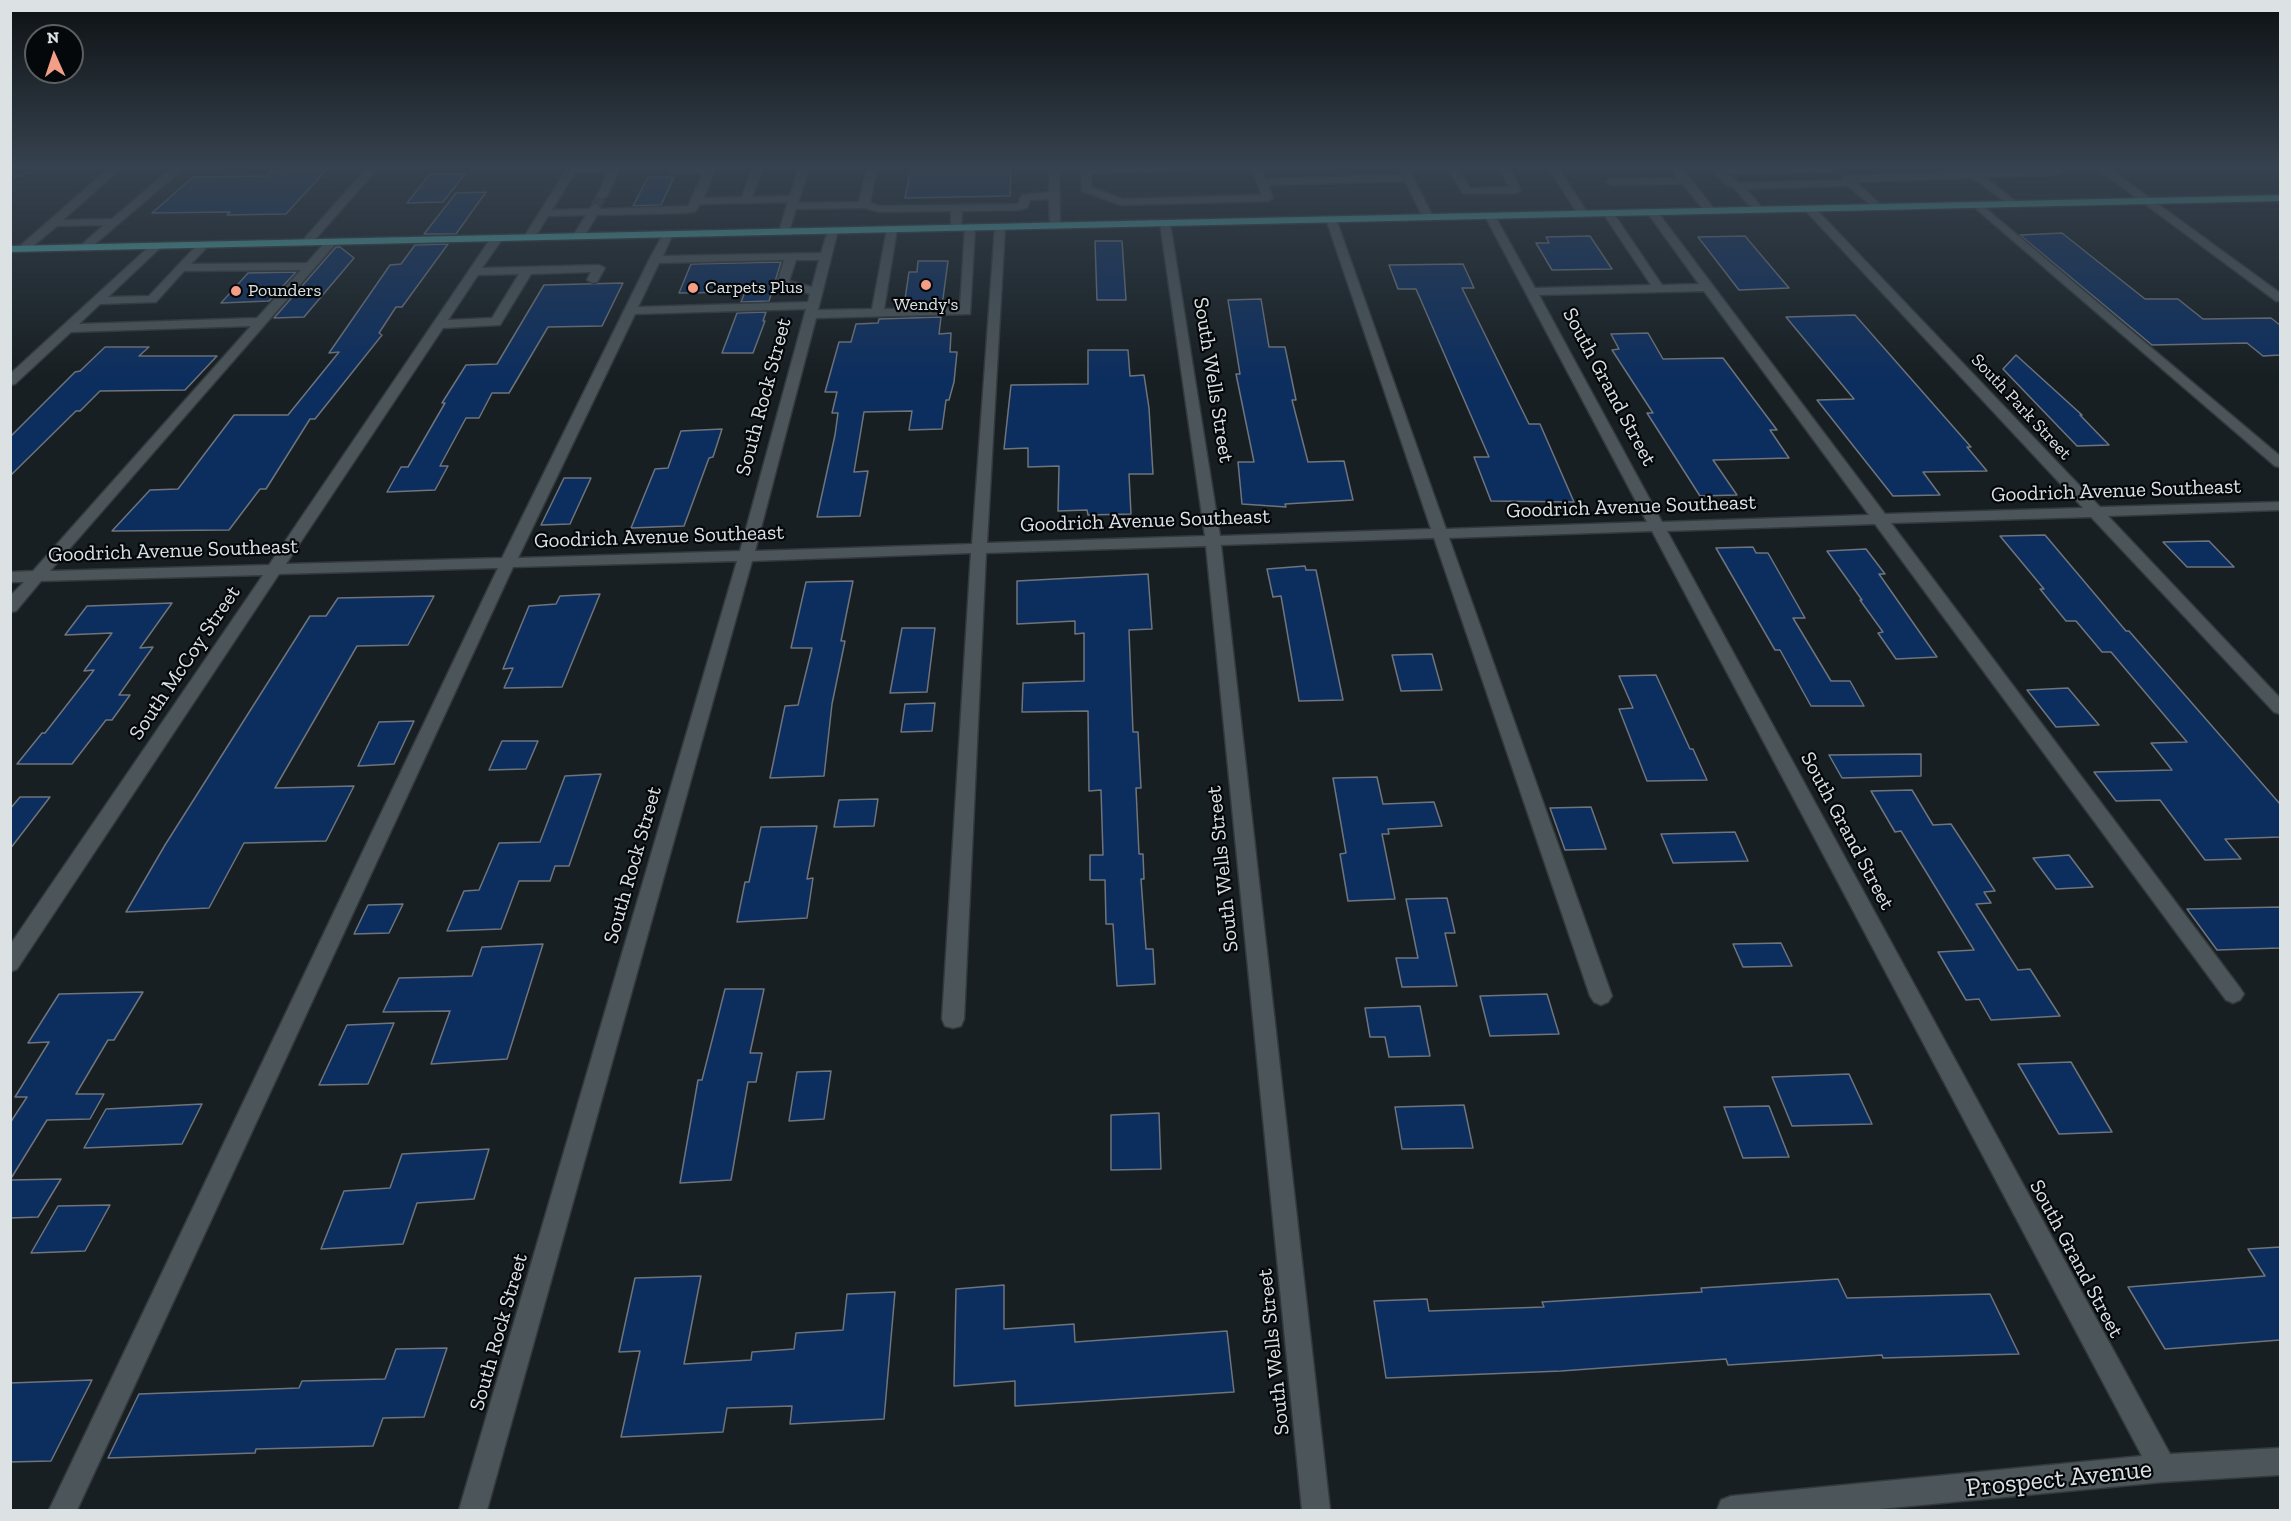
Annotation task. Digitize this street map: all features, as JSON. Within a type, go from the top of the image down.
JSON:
[{"type":"highway","points":[[10,249],[497,238]]},
{"type":"street","points":[[23,249],[36,238]]},
{"type":"street","points":[[85,248],[96,238]]},
{"type":"street","points":[[307,242],[311,238]]},
{"type":"street","name":"South McCoy Street","points":[[10,963],[497,238]]},
{"type":"street","points":[[63,1510],[508,562],[666,238]]},
{"type":"street","name":"South Rock Street","points":[[473,1510],[746,556],[831,238]]},
{"type":"street","points":[[877,313],[890,238]]},
{"type":"street","points":[[630,311],[814,304],[877,313],[966,311],[970,238]]},
{"type":"street","points":[[952,1019],[999,238]]},
{"type":"street","name":"South Wells Street","points":[[1167,238],[1213,540],[1316,1510]]},
{"type":"street","points":[[1338,238],[1601,996]]},
{"type":"street","name":"South Grand Street","points":[[1502,238],[1660,527],[2163,1468]]},
{"type":"street","points":[[1625,238],[1659,289]]},
{"type":"street","points":[[1671,238],[2233,994]]},
{"type":"street","name":"South Park Street","points":[[1837,238],[2280,708]]},
{"type":"street","points":[[2017,238],[2280,463]]},
{"type":"street","points":[[2197,238],[2280,298]]},
{"type":"street","points":[[10,607],[331,242]]},
{"type":"street","points":[[97,301],[152,299],[203,245]]},
{"type":"street","points":[[10,381],[156,246]]},
{"type":"street","points":[[655,260],[826,256]]},
{"type":"street","points":[[790,257],[783,283],[814,304]]},
{"type":"street","points":[[886,264],[894,274],[891,299],[908,307],[939,309],[953,302],[957,275],[969,261]]},
{"type":"street","points":[[183,268],[310,266]]},
{"type":"street","points":[[474,272],[598,268],[593,280]]},
{"type":"street","points":[[439,324],[496,322],[527,271]]},
{"type":"street","points":[[1532,292],[1708,287]]},
{"type":"street","points":[[68,328],[260,322]]},
{"type":"street","name":"Goodrich Avenue Southeast","points":[[10,577],[746,556],[2280,506]]},
{"type":"street","name":"Prospect Avenue","points":[[1731,1510],[2163,1468],[2280,1462]]},
{"type":"building","points":[[1546,238],[1591,238],[1612,269],[1552,270],[1536,243],[1549,243]]},
{"type":"building","points":[[1699,238],[1747,238],[1789,288],[1739,290]]},
{"type":"building","points":[[2024,238],[2068,238],[2145,299],[2178,299],[2203,319],[2271,318],[2280,325],[2280,355],[2263,356],[2247,343],[2152,345]]},
{"type":"building","points":[[1095,241],[1122,241],[1126,300],[1097,300]]},
{"type":"building","points":[[448,244],[402,307],[396,307],[379,333],[382,335],[315,419],[310,419],[266,489],[260,489],[229,530],[112,531],[150,490],[178,489],[234,415],[288,415],[339,352],[329,353],[390,265],[401,264],[415,245]]},
{"type":"building","points":[[336,247],[340,247],[354,258],[304,317],[274,318]]},
{"type":"building","name":"Wendy's","points":[[918,261],[948,261],[942,306],[904,306],[909,272],[917,272]]},
{"type":"building","points":[[781,262],[769,301],[741,302],[745,292],[679,293],[691,264]]},
{"type":"building","points":[[1463,264],[1474,288],[1462,288],[1529,424],[1540,424],[1574,502],[1491,501],[1474,457],[1489,457],[1416,289],[1398,289],[1389,265]]},
{"type":"building","name":"Pounders","points":[[296,272],[269,301],[221,303],[248,273]]},
{"type":"building","points":[[623,283],[602,326],[548,327],[509,393],[492,393],[479,418],[466,418],[440,466],[448,466],[435,490],[387,492],[401,467],[408,467],[445,403],[442,403],[466,365],[497,364],[544,285]]},
{"type":"building","points":[[1261,299],[1269,347],[1285,347],[1296,400],[1292,400],[1308,462],[1344,461],[1353,500],[1285,504],[1286,507],[1242,504],[1238,462],[1254,462],[1236,374],[1240,374],[1228,300]]},
{"type":"building","points":[[766,312],[753,353],[722,353],[737,313]]},
{"type":"building","points":[[1855,315],[1971,447],[1967,447],[1987,471],[1923,472],[1940,495],[1893,496],[1817,400],[1854,399],[1786,317]]},
{"type":"building","points":[[941,317],[939,334],[951,333],[950,352],[957,352],[954,382],[949,400],[946,400],[942,429],[909,430],[912,411],[864,412],[854,472],[868,471],[860,516],[817,517],[838,413],[832,413],[837,392],[825,392],[839,342],[851,342],[856,324],[878,323],[879,319]]},
{"type":"building","points":[[1648,333],[1663,359],[1723,358],[1777,430],[1770,430],[1789,458],[1713,460],[1737,495],[1700,496],[1647,413],[1653,413],[1612,350],[1619,349],[1611,334]]},
{"type":"building","points":[[105,347],[149,347],[139,356],[217,356],[185,390],[100,391],[80,411],[76,411],[10,476],[10,437],[75,372],[80,371]]},
{"type":"building","points":[[1088,350],[1128,350],[1130,376],[1144,375],[1149,408],[1153,474],[1129,474],[1131,514],[1088,515],[1087,510],[1058,511],[1059,466],[1028,467],[1028,448],[1004,449],[1011,385],[1088,384]]},
{"type":"building","points":[[2016,355],[2082,415],[2080,415],[2109,445],[2077,446],[2003,369]]},
{"type":"building","points":[[722,429],[713,457],[709,458],[684,526],[631,528],[655,469],[668,468],[681,431]]},
{"type":"building","points":[[564,478],[591,478],[570,524],[541,525]]},
{"type":"building","points":[[2045,535],[2126,631],[2129,631],[2280,804],[2280,837],[2225,839],[2241,859],[2205,860],[2160,800],[2116,801],[2094,772],[2172,770],[2151,743],[2187,742],[2111,652],[2102,652],[2076,621],[2066,621],[2040,589],[2044,589],[2000,536]]},
{"type":"building","points":[[2209,541],[2234,567],[2187,567],[2163,542]]},
{"type":"building","points":[[1753,547],[1756,553],[1768,553],[1805,618],[1793,618],[1831,681],[1850,681],[1864,706],[1811,706],[1780,650],[1775,650],[1716,548]]},
{"type":"building","points":[[1866,549],[1885,574],[1879,574],[1937,657],[1896,659],[1878,633],[1883,632],[1827,551]]},
{"type":"building","points":[[1305,566],[1306,570],[1316,570],[1343,700],[1299,701],[1281,596],[1273,597],[1267,569]]},
{"type":"building","points":[[1148,574],[1152,629],[1129,630],[1133,732],[1138,732],[1141,788],[1136,788],[1139,854],[1143,854],[1144,879],[1141,879],[1146,949],[1153,949],[1155,984],[1117,986],[1113,924],[1106,924],[1105,880],[1090,880],[1090,855],[1103,855],[1101,790],[1089,791],[1088,711],[1022,712],[1023,683],[1084,681],[1084,633],[1075,634],[1075,621],[1017,624],[1017,581]]},
{"type":"building","points":[[853,581],[841,641],[845,641],[832,704],[824,776],[770,778],[785,706],[798,705],[812,648],[791,648],[806,582]]},
{"type":"building","points":[[600,594],[562,687],[504,688],[513,668],[503,669],[529,606],[556,604],[560,596]]},
{"type":"building","points":[[434,596],[408,645],[357,646],[275,788],[354,786],[326,841],[244,843],[209,908],[126,912],[165,845],[310,616],[326,616],[338,598]]},
{"type":"building","points":[[172,603],[140,648],[153,647],[119,695],[130,695],[112,720],[106,720],[72,764],[17,764],[42,733],[45,733],[94,670],[84,671],[112,633],[65,635],[87,606]]},
{"type":"building","points":[[902,628],[935,628],[927,692],[890,693]]},
{"type":"building","points":[[1432,654],[1442,690],[1401,691],[1392,655]]},
{"type":"building","points":[[1656,675],[1707,780],[1647,781],[1619,709],[1633,708],[1619,676]]},
{"type":"building","points":[[2068,688],[2099,725],[2056,727],[2027,690]]},
{"type":"building","points":[[935,703],[932,731],[901,732],[905,704]]},
{"type":"building","points":[[414,721],[394,764],[358,766],[379,722]]},
{"type":"building","points":[[502,741],[538,741],[526,769],[489,770]]},
{"type":"building","points":[[1921,754],[1921,776],[1842,778],[1829,755]]},
{"type":"building","points":[[601,774],[569,866],[555,866],[550,881],[519,881],[501,929],[447,931],[464,891],[479,890],[499,843],[540,842],[565,776]]},
{"type":"building","points":[[1377,777],[1383,804],[1434,802],[1442,826],[1388,829],[1389,834],[1382,834],[1395,899],[1348,901],[1340,854],[1346,853],[1333,778]]},
{"type":"building","points":[[1912,790],[1933,825],[1951,824],[1995,891],[1984,892],[1991,903],[1976,904],[2018,970],[2030,969],[2060,1016],[1991,1020],[1979,999],[1966,1000],[1938,952],[1974,950],[1901,831],[1895,832],[1871,791]]},
{"type":"building","points":[[20,797],[50,797],[10,849],[10,809]]},
{"type":"building","points":[[878,799],[874,826],[834,827],[839,800]]},
{"type":"building","points":[[1591,807],[1606,849],[1565,850],[1550,808]]},
{"type":"building","points":[[817,826],[807,879],[813,878],[807,918],[737,922],[745,882],[749,882],[761,827]]},
{"type":"building","points":[[1735,832],[1748,861],[1673,863],[1661,834]]},
{"type":"building","points":[[2069,855],[2093,887],[2056,889],[2033,858]]},
{"type":"building","points":[[1447,898],[1455,933],[1445,933],[1457,986],[1402,987],[1396,958],[1418,958],[1406,899]]},
{"type":"building","points":[[403,904],[389,933],[354,934],[368,905]]},
{"type":"building","points":[[2280,907],[2280,948],[2217,950],[2187,909]]},
{"type":"building","points":[[1781,943],[1792,966],[1743,967],[1733,944]]},
{"type":"building","points":[[543,944],[507,1059],[431,1064],[450,1011],[383,1012],[399,978],[472,976],[482,947]]},
{"type":"building","points":[[725,989],[764,989],[750,1053],[762,1053],[756,1082],[748,1082],[731,1180],[680,1183],[698,1080],[702,1080]]},
{"type":"building","points":[[143,992],[114,1040],[108,1040],[76,1094],[104,1094],[90,1119],[47,1120],[10,1180],[10,1123],[27,1097],[15,1097],[49,1042],[28,1043],[59,994]]},
{"type":"building","points":[[1547,994],[1559,1034],[1490,1036],[1480,996]]},
{"type":"building","points":[[1420,1006],[1430,1056],[1389,1057],[1385,1037],[1370,1037],[1365,1008]]},
{"type":"building","points":[[394,1023],[368,1084],[319,1085],[347,1025]]},
{"type":"building","points":[[2071,1062],[2112,1132],[2059,1134],[2018,1064]]},
{"type":"building","points":[[831,1071],[824,1119],[789,1121],[797,1072]]},
{"type":"building","points":[[1849,1074],[1872,1124],[1792,1126],[1772,1077]]},
{"type":"building","points":[[202,1104],[182,1144],[84,1148],[106,1109]]},
{"type":"building","points":[[1464,1105],[1473,1148],[1402,1149],[1395,1107]]},
{"type":"building","points":[[1769,1106],[1789,1157],[1743,1158],[1724,1107]]},
{"type":"building","points":[[1159,1113],[1161,1169],[1111,1170],[1111,1115]]},
{"type":"building","points":[[489,1149],[474,1199],[417,1203],[403,1244],[321,1249],[344,1191],[390,1188],[402,1154]]},
{"type":"building","points":[[61,1179],[38,1217],[10,1218],[10,1180]]},
{"type":"building","points":[[110,1205],[85,1251],[31,1253],[58,1206]]},
{"type":"building","points":[[2280,1247],[2280,1340],[2165,1349],[2128,1287],[2265,1276],[2248,1249]]},
{"type":"building","points":[[701,1276],[684,1364],[751,1360],[752,1352],[794,1349],[796,1333],[843,1330],[847,1294],[895,1292],[884,1419],[790,1424],[792,1406],[727,1408],[723,1432],[621,1437],[640,1351],[619,1352],[635,1278]]},
{"type":"building","points":[[1838,1279],[1847,1298],[1990,1294],[2019,1354],[1883,1358],[1882,1355],[1728,1365],[1726,1359],[1561,1371],[1386,1378],[1374,1301],[1427,1299],[1429,1311],[1544,1307],[1542,1302],[1702,1292],[1701,1288]]},
{"type":"building","points":[[1004,1285],[1004,1329],[1074,1324],[1075,1342],[1227,1331],[1234,1392],[1015,1406],[1015,1381],[954,1386],[956,1289]]},
{"type":"building","points":[[447,1348],[424,1417],[383,1418],[373,1446],[256,1449],[255,1453],[108,1458],[139,1394],[299,1388],[302,1381],[385,1379],[396,1349]]},
{"type":"building","points":[[92,1380],[51,1461],[10,1462],[10,1383]]},
{"type":"place","name":"Wendy's","points":[[926,285]]},
{"type":"place","name":"Carpets Plus","points":[[693,288]]},
{"type":"place","name":"Pounders","points":[[236,291]]}]
